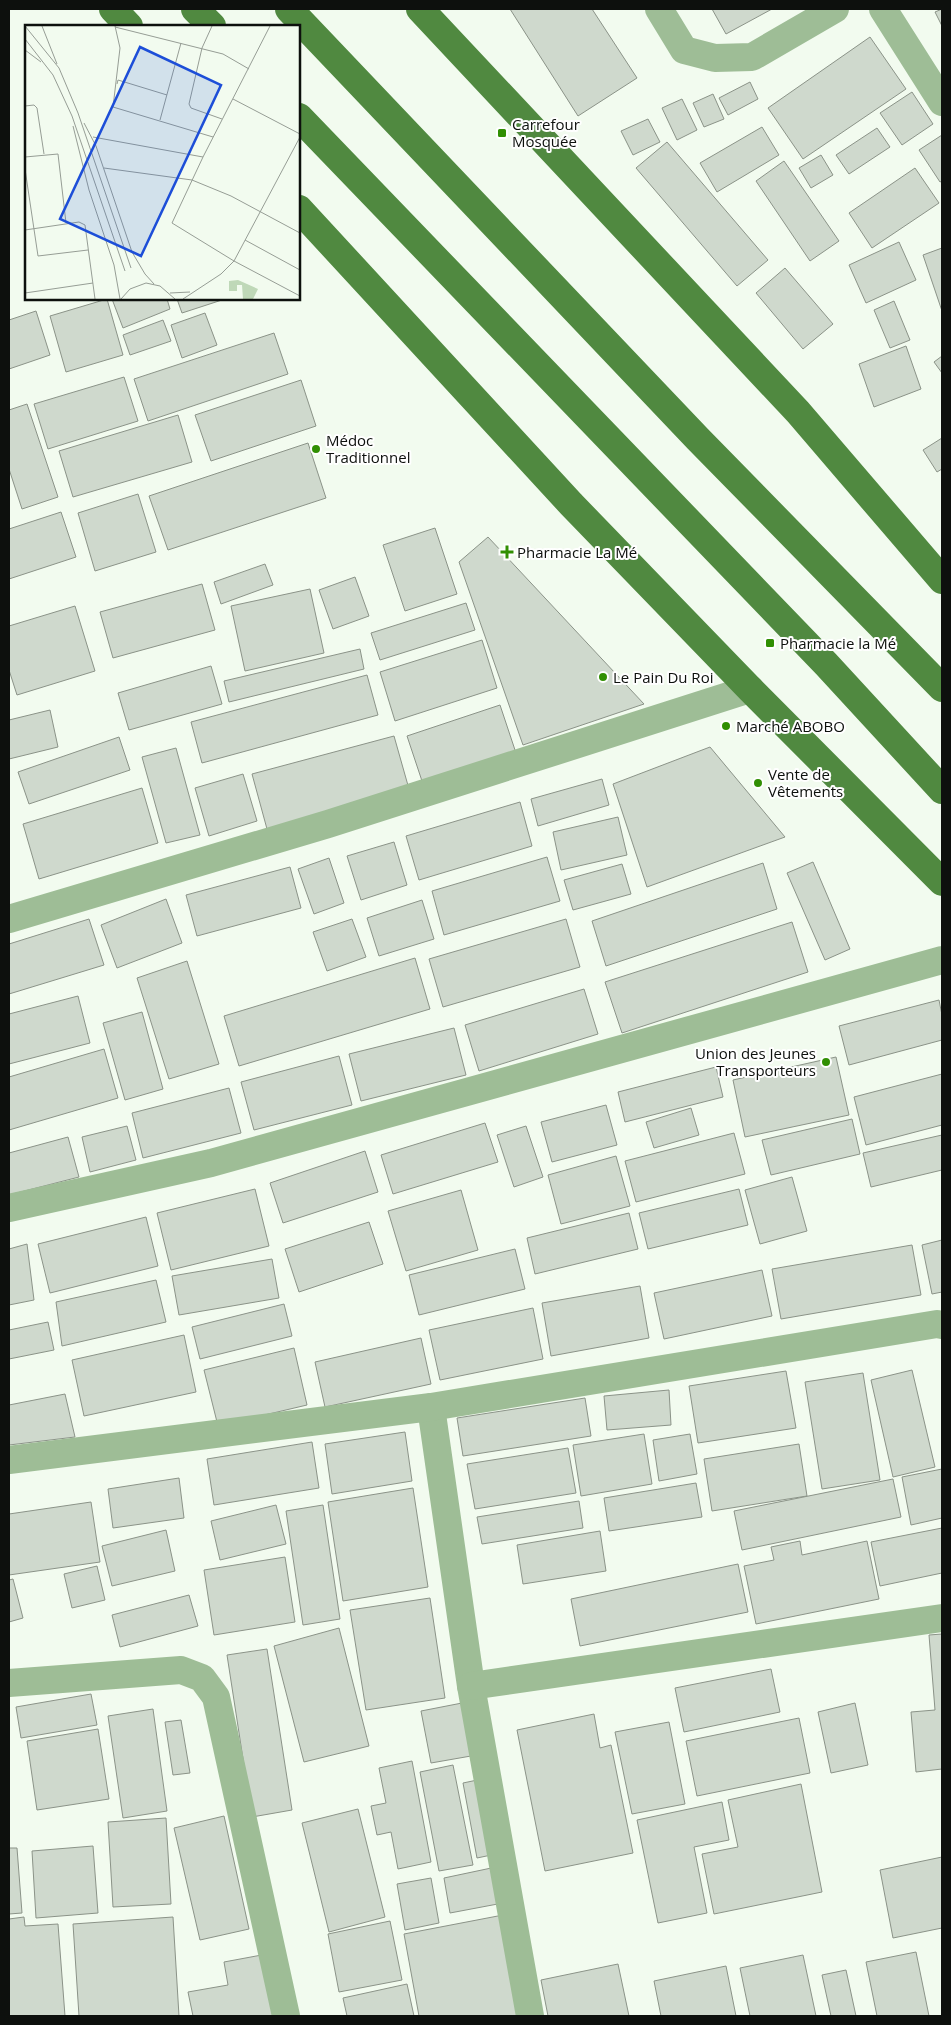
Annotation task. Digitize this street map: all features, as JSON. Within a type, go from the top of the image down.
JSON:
[{"type":"main road","points":[[113,9],[129,25]]},
{"type":"main road","points":[[195,9],[211,25]]},
{"type":"main road","points":[[289,9],[698,439],[942,688]]},
{"type":"main road","points":[[420,9],[798,412],[942,580]]},
{"type":"main road","points":[[300,117],[826,664],[942,790]]},
{"type":"main road","points":[[300,210],[571,504],[750,689],[942,882]]},
{"type":"street","points":[[658,9],[684,50],[715,58],[752,57],[835,9]]},
{"type":"street","points":[[884,9],[942,102]]},
{"type":"street","points":[[9,919],[328,824],[750,689]]},
{"type":"street","points":[[9,1208],[211,1163],[942,960]]},
{"type":"street","points":[[9,1460],[431,1407],[937,1324],[942,1325]]},
{"type":"street","points":[[431,1407],[471,1686],[530,2016]]},
{"type":"street","points":[[471,1686],[942,1618]]},
{"type":"street","points":[[9,1683],[181,1670],[202,1678],[216,1697],[286,2016]]},
{"type":"building","points":[[510,9],[592,9],[637,78],[578,116]]},
{"type":"building","points":[[712,9],[772,9],[726,34]]},
{"type":"building","points":[[942,9],[942,26],[935,12]]},
{"type":"building","points":[[870,37],[906,89],[803,159],[768,108]]},
{"type":"building","points":[[750,82],[758,99],[728,115],[719,98]]},
{"type":"building","points":[[912,92],[933,124],[902,145],[880,113]]},
{"type":"building","points":[[713,94],[724,119],[704,127],[693,103]]},
{"type":"building","points":[[682,99],[697,130],[677,140],[662,108]]},
{"type":"building","points":[[648,119],[660,142],[633,155],[621,131]]},
{"type":"building","points":[[762,127],[779,155],[717,192],[700,163]]},
{"type":"building","points":[[877,128],[890,147],[849,174],[836,155]]},
{"type":"building","points":[[942,135],[942,181],[940,182],[919,150]]},
{"type":"building","points":[[667,142],[768,260],[737,286],[636,168]]},
{"type":"building","points":[[821,155],[833,175],[811,188],[799,168]]},
{"type":"building","points":[[784,161],[839,241],[810,261],[756,181]]},
{"type":"building","points":[[915,168],[939,203],[872,248],[849,213]]},
{"type":"building","points":[[899,242],[916,280],[866,303],[849,265]]},
{"type":"building","points":[[942,248],[942,311],[923,255]]},
{"type":"building","points":[[785,268],[833,324],[803,349],[756,293]]},
{"type":"building","points":[[107,300],[123,355],[66,372],[50,316]]},
{"type":"building","points":[[112,300],[167,300],[170,309],[123,328]]},
{"type":"building","points":[[177,300],[222,300],[182,313]]},
{"type":"building","points":[[894,301],[910,340],[890,348],[874,310]]},
{"type":"building","points":[[36,311],[50,355],[9,369],[9,320]]},
{"type":"building","points":[[205,313],[217,345],[182,358],[171,325]]},
{"type":"building","points":[[163,320],[171,341],[130,355],[123,335]]},
{"type":"building","points":[[274,333],[288,374],[148,421],[134,379]]},
{"type":"building","points":[[906,346],[921,389],[874,407],[859,364]]},
{"type":"building","points":[[942,356],[942,373],[934,362]]},
{"type":"building","points":[[124,377],[138,421],[48,449],[34,404]]},
{"type":"building","points":[[301,380],[316,426],[211,461],[195,415]]},
{"type":"building","points":[[27,404],[58,497],[22,509],[9,469],[9,410]]},
{"type":"building","points":[[178,415],[192,462],[73,497],[59,451]]},
{"type":"building","points":[[942,438],[942,469],[937,472],[923,450]]},
{"type":"building","points":[[308,443],[326,498],[168,550],[149,496]]},
{"type":"building","points":[[138,494],[156,552],[95,571],[78,513]]},
{"type":"building","points":[[61,512],[76,557],[9,579],[9,529]]},
{"type":"building","points":[[435,528],[457,594],[405,611],[383,545]]},
{"type":"building","points":[[488,537],[644,704],[523,745],[459,562]]},
{"type":"building","points":[[265,564],[273,585],[221,604],[214,582]]},
{"type":"building","points":[[355,577],[369,616],[333,629],[319,590]]},
{"type":"building","points":[[202,584],[215,630],[113,658],[100,612]]},
{"type":"building","points":[[310,589],[324,653],[245,671],[231,606]]},
{"type":"building","points":[[466,603],[475,630],[380,660],[371,633]]},
{"type":"building","points":[[75,606],[95,671],[17,695],[9,670],[9,626]]},
{"type":"building","points":[[482,640],[497,688],[395,721],[380,672]]},
{"type":"building","points":[[360,649],[364,669],[229,702],[224,681]]},
{"type":"building","points":[[211,666],[222,704],[129,730],[118,693]]},
{"type":"building","points":[[367,675],[378,715],[202,763],[191,722]]},
{"type":"building","points":[[500,705],[516,753],[423,784],[407,736]]},
{"type":"building","points":[[50,710],[58,747],[9,759],[9,720]]},
{"type":"building","points":[[394,736],[409,789],[267,829],[252,774]]},
{"type":"building","points":[[119,737],[130,770],[29,804],[18,772]]},
{"type":"building","points":[[710,747],[785,837],[647,887],[613,784]]},
{"type":"building","points":[[176,748],[200,835],[166,843],[142,757]]},
{"type":"building","points":[[243,774],[257,821],[209,836],[195,788]]},
{"type":"building","points":[[602,779],[609,805],[538,826],[531,799]]},
{"type":"building","points":[[142,788],[158,843],[39,879],[23,824]]},
{"type":"building","points":[[520,802],[532,846],[419,880],[406,836]]},
{"type":"building","points":[[618,817],[627,855],[561,870],[553,832]]},
{"type":"building","points":[[394,842],[407,885],[361,900],[347,856]]},
{"type":"building","points":[[547,857],[560,901],[444,935],[432,891]]},
{"type":"building","points":[[329,858],[344,903],[314,914],[298,869]]},
{"type":"building","points":[[813,862],[850,949],[825,960],[787,873]]},
{"type":"building","points":[[763,863],[777,909],[606,966],[592,921]]},
{"type":"building","points":[[622,864],[631,894],[573,910],[564,880]]},
{"type":"building","points":[[290,867],[301,908],[197,936],[186,895]]},
{"type":"building","points":[[166,899],[182,943],[117,968],[101,925]]},
{"type":"building","points":[[422,900],[434,939],[379,956],[367,918]]},
{"type":"building","points":[[89,919],[104,965],[9,994],[9,944]]},
{"type":"building","points":[[352,919],[366,957],[327,971],[313,932]]},
{"type":"building","points":[[566,919],[580,967],[443,1007],[429,959]]},
{"type":"building","points":[[792,922],[808,972],[622,1033],[605,982]]},
{"type":"building","points":[[415,958],[430,1009],[239,1066],[224,1016]]},
{"type":"building","points":[[187,961],[219,1064],[169,1079],[137,978]]},
{"type":"building","points":[[584,989],[598,1034],[479,1071],[465,1025]]},
{"type":"building","points":[[78,996],[90,1043],[9,1064],[9,1014]]},
{"type":"building","points":[[939,1000],[942,1015],[942,1040],[849,1065],[839,1026]]},
{"type":"building","points":[[142,1012],[163,1089],[125,1100],[103,1023]]},
{"type":"building","points":[[454,1028],[466,1075],[361,1101],[349,1054]]},
{"type":"building","points":[[104,1049],[118,1098],[9,1130],[9,1077]]},
{"type":"building","points":[[339,1056],[352,1105],[254,1130],[241,1082]]},
{"type":"building","points":[[836,1057],[849,1115],[745,1137],[733,1080]]},
{"type":"building","points":[[716,1067],[723,1097],[625,1122],[618,1092]]},
{"type":"building","points":[[942,1074],[942,1125],[866,1145],[854,1097]]},
{"type":"building","points":[[229,1088],[241,1133],[143,1158],[132,1113]]},
{"type":"building","points":[[606,1105],[617,1145],[552,1162],[541,1122]]},
{"type":"building","points":[[691,1108],[699,1135],[654,1148],[646,1122]]},
{"type":"building","points":[[852,1119],[860,1154],[771,1175],[762,1140]]},
{"type":"building","points":[[485,1123],[498,1162],[393,1194],[381,1155]]},
{"type":"building","points":[[127,1126],[136,1160],[90,1172],[82,1137]]},
{"type":"building","points":[[526,1126],[543,1177],[514,1187],[497,1135]]},
{"type":"building","points":[[734,1133],[745,1174],[636,1202],[625,1161]]},
{"type":"building","points":[[942,1135],[942,1170],[871,1187],[863,1153]]},
{"type":"building","points":[[68,1137],[79,1177],[9,1195],[9,1153]]},
{"type":"building","points":[[365,1151],[378,1192],[283,1223],[270,1183]]},
{"type":"building","points":[[616,1156],[630,1206],[561,1224],[548,1175]]},
{"type":"building","points":[[792,1177],[807,1231],[760,1244],[745,1190]]},
{"type":"building","points":[[255,1189],[269,1246],[171,1270],[157,1213]]},
{"type":"building","points":[[739,1189],[748,1225],[648,1249],[639,1213]]},
{"type":"building","points":[[461,1190],[478,1250],[406,1271],[388,1211]]},
{"type":"building","points":[[629,1213],[638,1249],[535,1274],[527,1238]]},
{"type":"building","points":[[146,1217],[158,1266],[50,1293],[38,1244]]},
{"type":"building","points":[[369,1222],[383,1264],[299,1292],[285,1249]]},
{"type":"building","points":[[942,1240],[942,1292],[932,1294],[922,1245]]},
{"type":"building","points":[[27,1244],[34,1300],[9,1305],[9,1249]]},
{"type":"building","points":[[912,1245],[921,1295],[781,1319],[772,1269]]},
{"type":"building","points":[[515,1249],[525,1289],[419,1315],[409,1275]]},
{"type":"building","points":[[272,1259],[279,1298],[179,1315],[172,1276]]},
{"type":"building","points":[[762,1270],[772,1316],[664,1339],[654,1293]]},
{"type":"building","points":[[156,1280],[166,1322],[62,1346],[56,1302]]},
{"type":"building","points":[[640,1286],[649,1338],[551,1356],[542,1303]]},
{"type":"building","points":[[284,1304],[292,1336],[200,1359],[192,1327]]},
{"type":"building","points":[[533,1308],[543,1359],[440,1380],[429,1330]]},
{"type":"building","points":[[48,1322],[54,1350],[9,1359],[9,1330]]},
{"type":"building","points":[[184,1335],[196,1392],[84,1416],[72,1360]]},
{"type":"building","points":[[421,1338],[431,1384],[325,1407],[315,1362]]},
{"type":"building","points":[[294,1348],[307,1405],[218,1426],[204,1370]]},
{"type":"building","points":[[912,1370],[935,1467],[893,1477],[871,1380]]},
{"type":"building","points":[[786,1371],[796,1428],[698,1443],[689,1386]]},
{"type":"building","points":[[863,1373],[880,1480],[822,1489],[805,1382]]},
{"type":"building","points":[[669,1390],[671,1425],[607,1430],[604,1396]]},
{"type":"building","points":[[65,1394],[75,1437],[9,1445],[9,1405]]},
{"type":"building","points":[[585,1398],[591,1436],[463,1456],[457,1418]]},
{"type":"building","points":[[405,1432],[412,1481],[332,1494],[325,1444]]},
{"type":"building","points":[[644,1434],[652,1484],[581,1496],[573,1445]]},
{"type":"building","points":[[690,1434],[697,1474],[659,1481],[653,1440]]},
{"type":"building","points":[[312,1442],[319,1488],[214,1505],[207,1459]]},
{"type":"building","points":[[799,1444],[807,1496],[712,1511],[704,1459]]},
{"type":"building","points":[[568,1448],[576,1493],[475,1509],[467,1464]]},
{"type":"building","points":[[942,1469],[942,1518],[911,1525],[902,1477]]},
{"type":"building","points":[[179,1478],[184,1518],[113,1528],[108,1489]]},
{"type":"building","points":[[893,1479],[901,1517],[742,1550],[734,1511]]},
{"type":"building","points":[[696,1483],[702,1517],[609,1531],[604,1498]]},
{"type":"building","points":[[413,1488],[428,1587],[343,1601],[328,1502]]},
{"type":"building","points":[[579,1501],[583,1528],[482,1544],[477,1517]]},
{"type":"building","points":[[91,1502],[100,1562],[9,1575],[9,1514]]},
{"type":"building","points":[[276,1505],[286,1544],[220,1560],[211,1521]]},
{"type":"building","points":[[323,1505],[340,1619],[303,1625],[286,1511]]},
{"type":"building","points":[[942,1528],[942,1573],[880,1586],[871,1542]]},
{"type":"building","points":[[166,1530],[175,1571],[112,1586],[102,1546]]},
{"type":"building","points":[[600,1531],[606,1571],[523,1584],[517,1545]]},
{"type":"building","points":[[800,1541],[802,1555],[867,1541],[879,1599],[756,1624],[744,1566],[774,1560],[771,1547]]},
{"type":"building","points":[[285,1557],[295,1622],[214,1635],[204,1570]]},
{"type":"building","points":[[738,1564],[748,1612],[580,1646],[571,1599]]},
{"type":"building","points":[[97,1566],[105,1600],[72,1608],[64,1574]]},
{"type":"building","points":[[13,1579],[23,1618],[9,1622],[9,1580]]},
{"type":"building","points":[[189,1595],[198,1626],[120,1647],[112,1615]]},
{"type":"building","points":[[430,1598],[445,1698],[366,1710],[350,1610]]},
{"type":"building","points":[[339,1628],[369,1746],[304,1762],[274,1646]]},
{"type":"building","points":[[942,1634],[942,1769],[916,1772],[911,1712],[935,1710],[929,1635]]},
{"type":"building","points":[[267,1649],[292,1810],[252,1817],[227,1655]]},
{"type":"building","points":[[771,1669],[780,1712],[684,1732],[675,1688]]},
{"type":"building","points":[[91,1694],[97,1725],[21,1738],[16,1707]]},
{"type":"building","points":[[462,1703],[471,1756],[431,1763],[421,1711]]},
{"type":"building","points":[[855,1703],[868,1765],[831,1773],[818,1712]]},
{"type":"building","points":[[153,1709],[167,1811],[123,1818],[108,1716]]},
{"type":"building","points":[[594,1714],[600,1748],[611,1745],[633,1853],[545,1871],[517,1730]]},
{"type":"building","points":[[799,1718],[810,1773],[697,1796],[686,1741]]},
{"type":"building","points":[[181,1720],[190,1773],[173,1775],[165,1722]]},
{"type":"building","points":[[669,1722],[685,1804],[632,1814],[615,1732]]},
{"type":"building","points":[[98,1729],[109,1799],[37,1810],[27,1741]]},
{"type":"building","points":[[412,1761],[431,1862],[398,1869],[391,1832],[377,1835],[371,1806],[386,1803],[379,1768]]},
{"type":"building","points":[[453,1765],[473,1865],[439,1871],[420,1772]]},
{"type":"building","points":[[482,1779],[496,1854],[477,1858],[463,1783]]},
{"type":"building","points":[[801,1784],[822,1892],[714,1914],[702,1854],[738,1847],[728,1800]]},
{"type":"building","points":[[722,1802],[729,1840],[694,1847],[707,1913],[658,1923],[637,1820]]},
{"type":"building","points":[[358,1809],[385,1917],[329,1932],[302,1823]]},
{"type":"building","points":[[224,1816],[249,1929],[200,1940],[174,1828]]},
{"type":"building","points":[[166,1818],[171,1904],[113,1907],[108,1822]]},
{"type":"building","points":[[93,1846],[98,1913],[36,1918],[32,1851]]},
{"type":"building","points":[[9,1848],[17,1848],[22,1913],[9,1914]]},
{"type":"building","points":[[942,1857],[942,1928],[893,1938],[880,1870]]},
{"type":"building","points":[[496,1867],[503,1903],[450,1913],[444,1878]]},
{"type":"building","points":[[431,1878],[439,1923],[405,1930],[397,1884]]},
{"type":"building","points":[[503,1915],[522,2016],[419,2016],[404,1934]]},
{"type":"building","points":[[24,1917],[25,1926],[58,1924],[65,2016],[9,2016],[9,1919]]},
{"type":"building","points":[[173,1917],[179,2016],[79,2016],[73,1924]]},
{"type":"building","points":[[390,1921],[402,1980],[339,1992],[328,1934]]},
{"type":"building","points":[[916,1952],[929,2016],[877,2016],[866,1962]]},
{"type":"building","points":[[267,1954],[279,2016],[193,2016],[188,1992],[228,1985],[224,1962]]},
{"type":"building","points":[[803,1955],[816,2016],[750,2016],[740,1968]]},
{"type":"building","points":[[618,1964],[629,2016],[548,2016],[541,1980]]},
{"type":"building","points":[[726,1966],[736,2016],[661,2016],[654,1981]]},
{"type":"building","points":[[846,1970],[856,2016],[831,2016],[822,1975]]},
{"type":"building","points":[[407,1984],[414,2016],[347,2016],[343,1998]]},
{"type":"place","name":"Carrefour Mosquée","points":[[502,133]]},
{"type":"place","name":"Médoc Traditionnel","points":[[316,449]]},
{"type":"place","name":"Pharmacie La Mé","points":[[507,552]]},
{"type":"place","name":"Pharmacie la Mé","points":[[770,643]]},
{"type":"place","name":"Le Pain Du Roi","points":[[603,677]]},
{"type":"place","name":"Marché ABOBO","points":[[726,726]]},
{"type":"place","name":"Vente de Vêtements","points":[[758,783]]},
{"type":"place","name":"Union des Jeunes Transporteurs","points":[[826,1062]]}]
